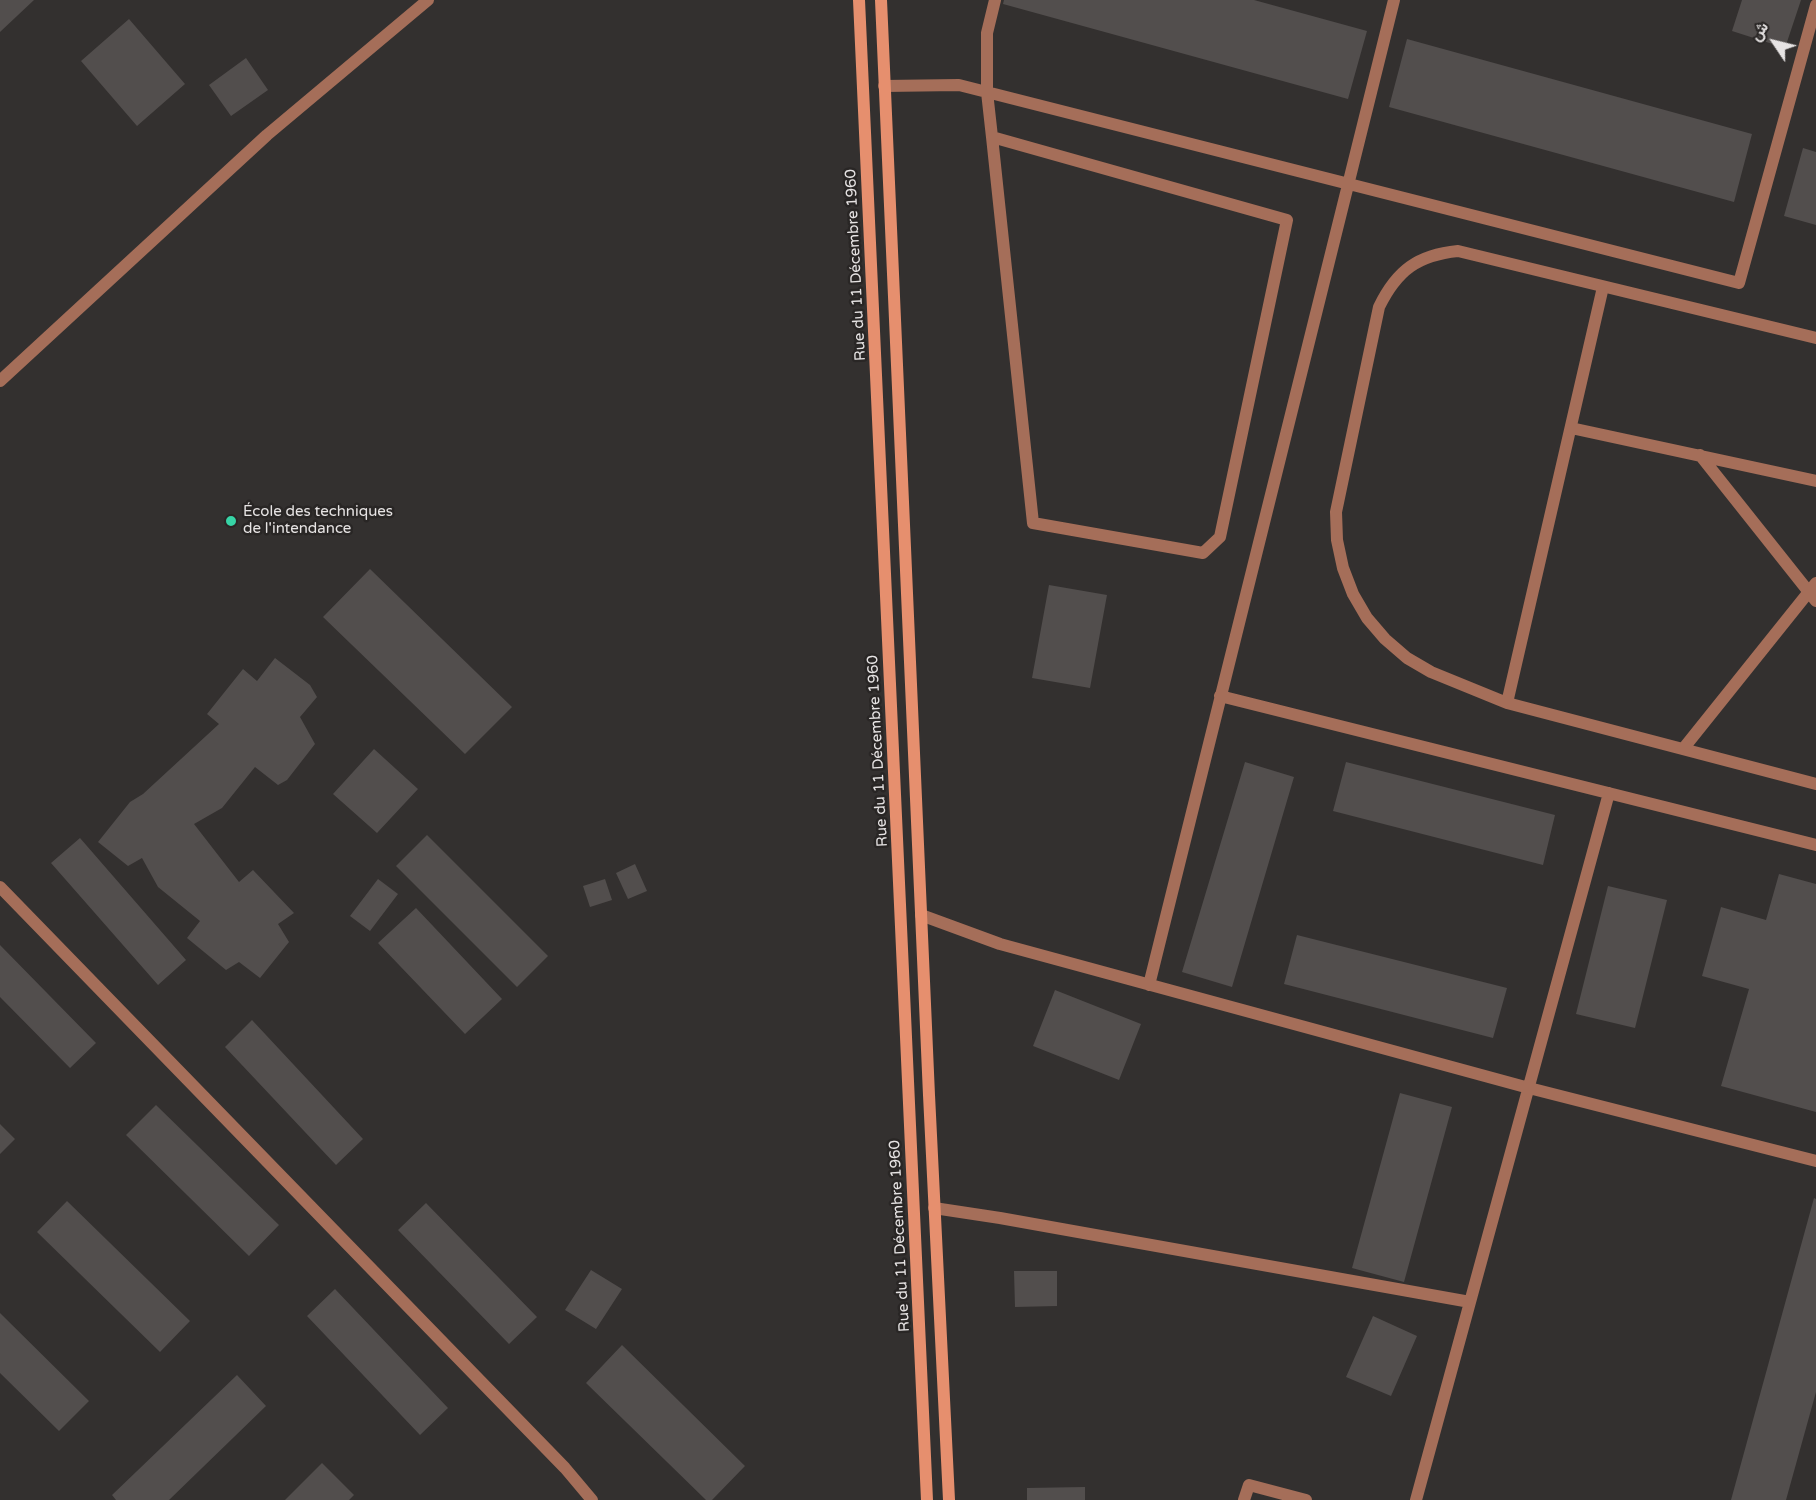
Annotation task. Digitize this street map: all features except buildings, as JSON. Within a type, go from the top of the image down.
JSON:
[{"type":"main road","name":"Rue du 11 Décembre 1960","points":[[859,0],[927,1500]]},
{"type":"main road","points":[[881,0],[949,1500]]},
{"type":"lane","points":[[0,381],[267,135],[428,0]]},
{"type":"lane","points":[[992,137],[1287,220],[1220,537],[1203,553],[1034,523],[987,92],[987,33],[995,0]]},
{"type":"lane","points":[[1149,985],[1394,0]]},
{"type":"lane","points":[[884,86],[958,85],[1739,283],[1816,4]]},
{"type":"lane","points":[[1816,338],[1458,251],[1438,253],[1418,261],[1401,273],[1388,288],[1379,307],[1336,512],[1337,540],[1343,568],[1353,594],[1367,618],[1385,639],[1407,658],[1431,672],[1507,703],[1816,784]]},
{"type":"lane","points":[[1507,703],[1603,287]]},
{"type":"lane","points":[[1571,428],[1816,481]]},
{"type":"lane","points":[[1683,749],[1814,592],[1700,455]]},
{"type":"lane","points":[[1220,696],[1816,845]]},
{"type":"lane","points":[[1416,1500],[1609,793]]},
{"type":"lane","points":[[0,887],[549,1451],[592,1500]]},
{"type":"lane","points":[[921,915],[1000,944],[1149,985],[1529,1088],[1816,1161]]},
{"type":"lane","points":[[934,1208],[1470,1302]]},
{"type":"lane","points":[[1244,1500],[1249,1485],[1306,1500]]},
{"type":"place","name":"École des techniques de l'intendance","points":[[231,521]]}]
